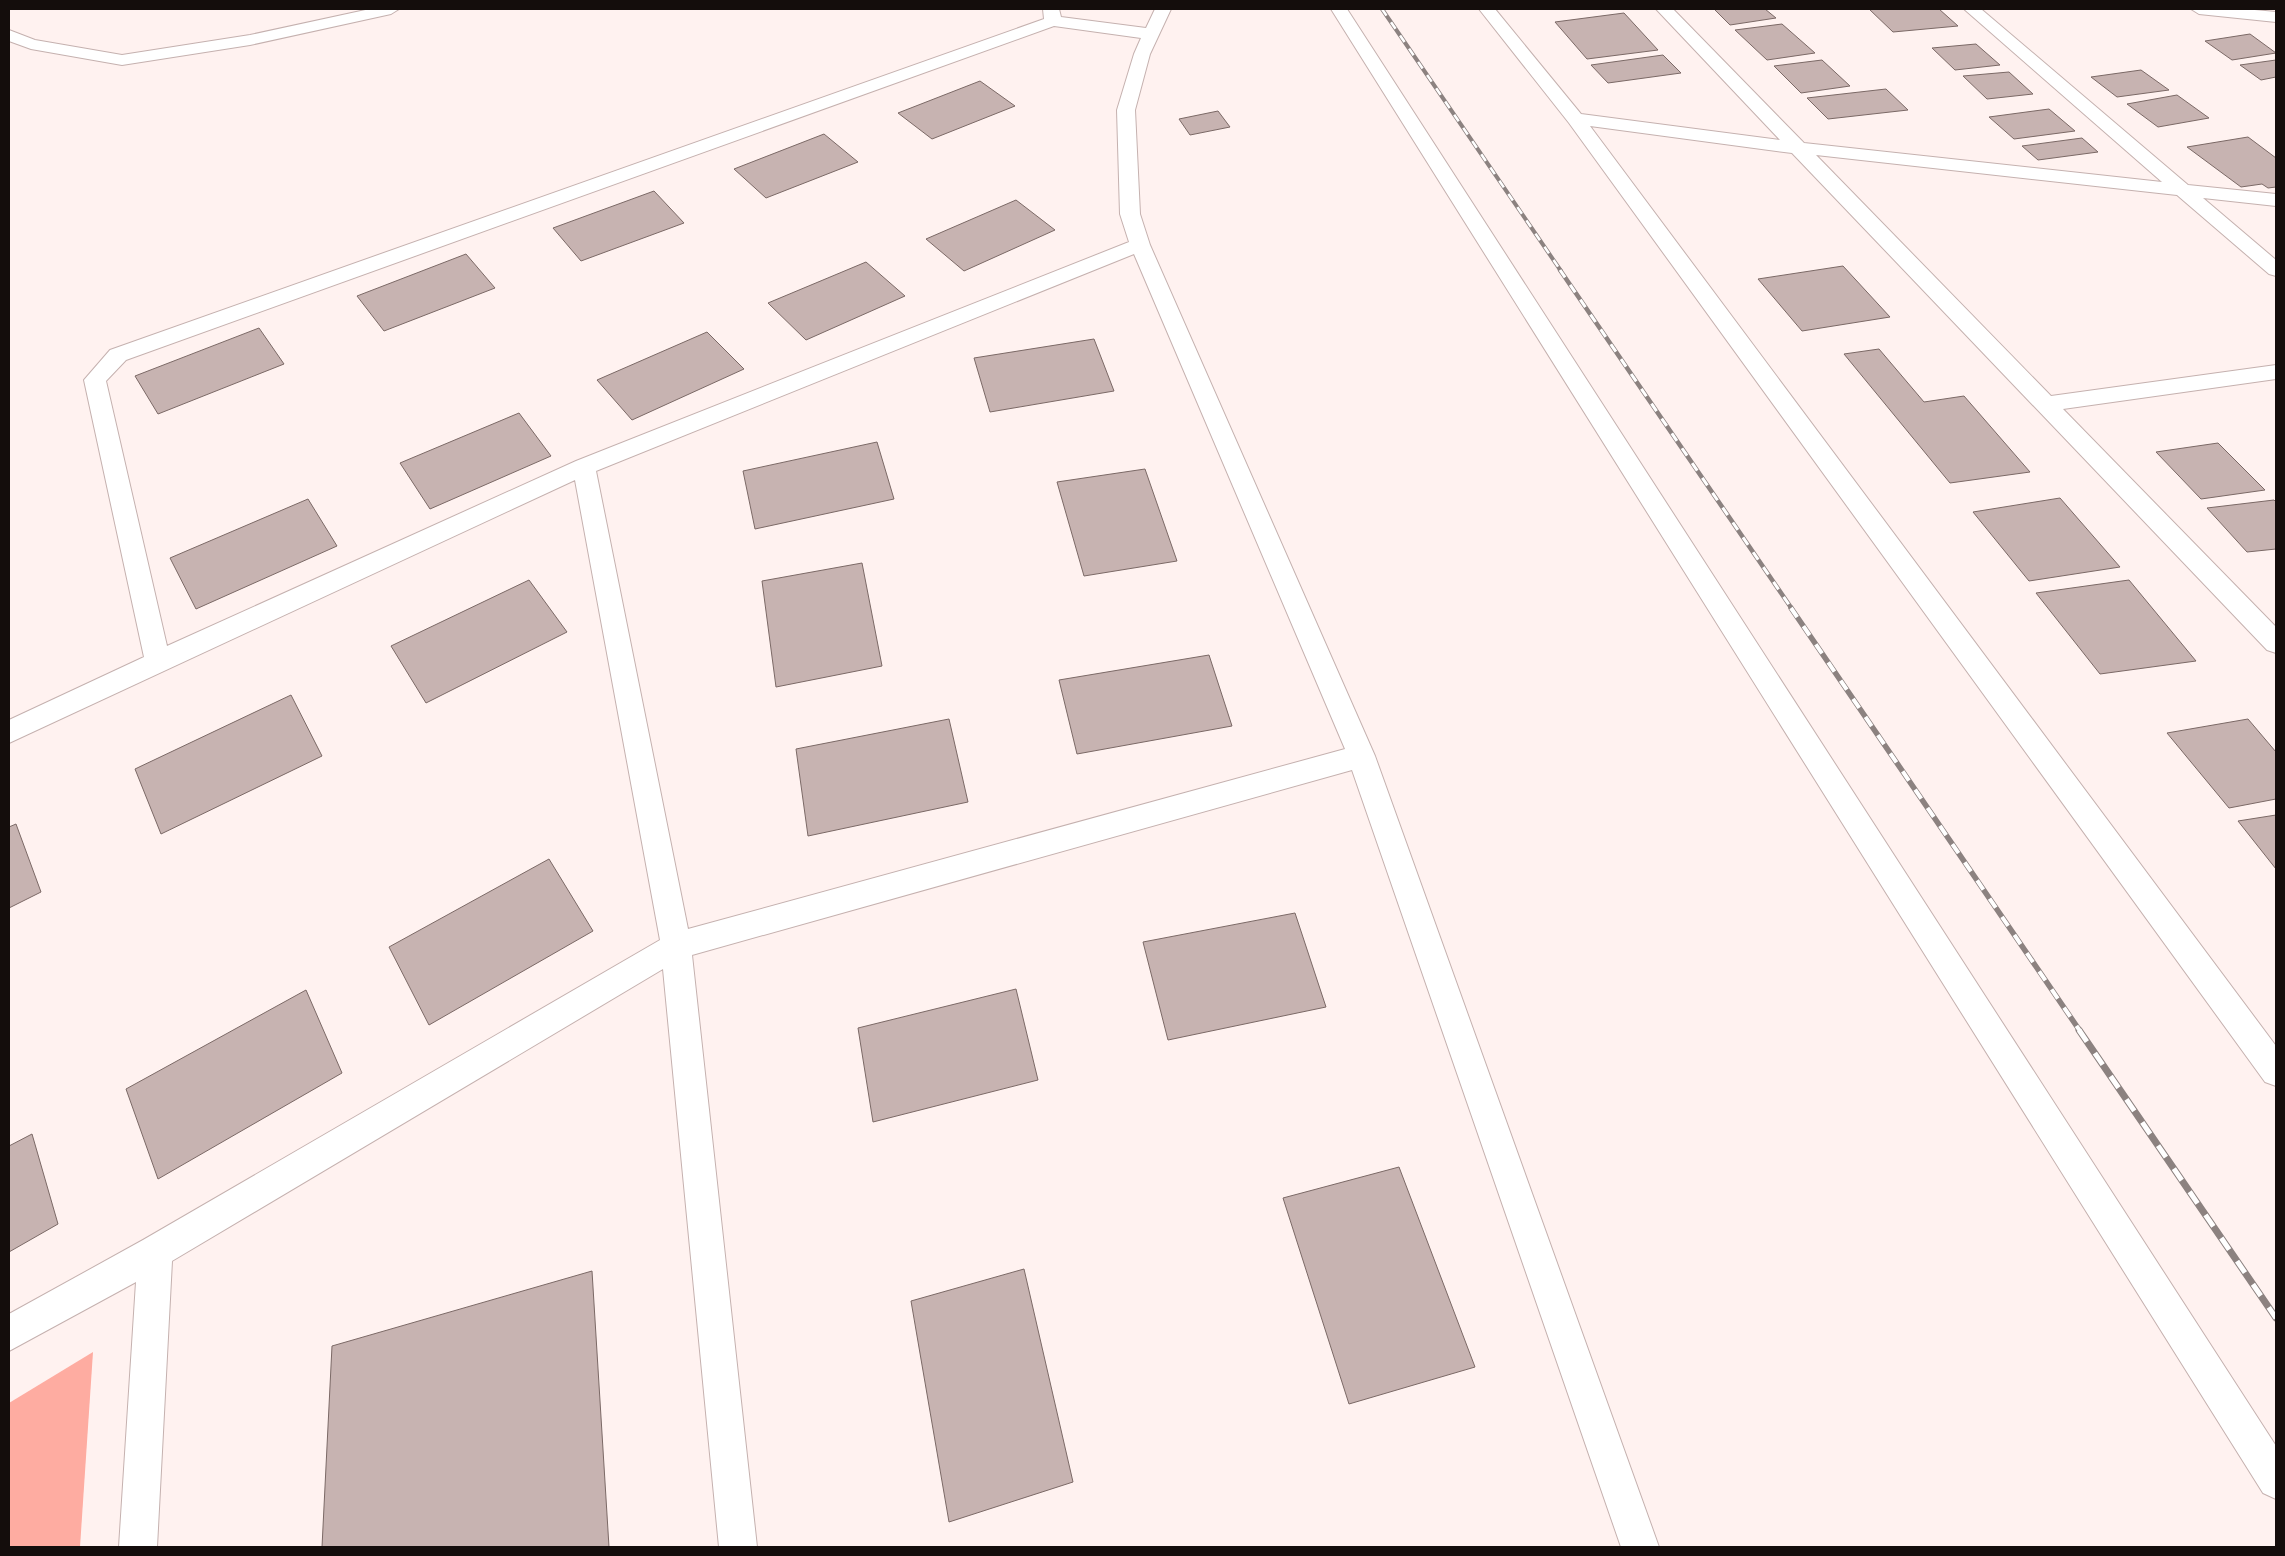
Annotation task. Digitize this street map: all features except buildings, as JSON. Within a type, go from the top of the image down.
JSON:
[{"type":"street","points":[[9,35],[32,44],[122,60],[250,40],[391,9]]},
{"type":"street","points":[[1163,9],[1142,54],[1126,110],[1130,214],[1140,245],[1361,756],[1640,1547]]},
{"type":"street","points":[[1339,9],[2276,1480]]},
{"type":"street","points":[[1487,9],[1575,119],[2276,1072]]},
{"type":"street","points":[[1664,9],[2048,404],[2276,643]]},
{"type":"street","points":[[1972,9],[2276,270]]},
{"type":"street","points":[[2199,9],[2276,18]]},
{"type":"street","points":[[158,661],[95,380],[118,355],[1052,15],[1151,34]]},
{"type":"street","points":[[1575,119],[1799,148],[2276,200]]},
{"type":"street","points":[[9,732],[158,661],[584,467],[1140,245]]},
{"type":"street","points":[[2048,404],[2276,372]]},
{"type":"street","points":[[584,467],[676,946],[738,1547]]},
{"type":"street","points":[[9,1333],[155,1252],[676,946],[1361,756]]},
{"type":"street","points":[[138,1547],[155,1252]]},
{"type":"shaded area","points":[[93,1352],[80,1547],[9,1547],[9,1403]]},
{"type":"railway","points":[[1382,9],[1561,271]]},
{"type":"railway","points":[[1560,270],[1792,609]]},
{"type":"railway","points":[[1791,608],[2080,1031]]},
{"type":"railway","points":[[2079,1030],[2276,1318]]}]
